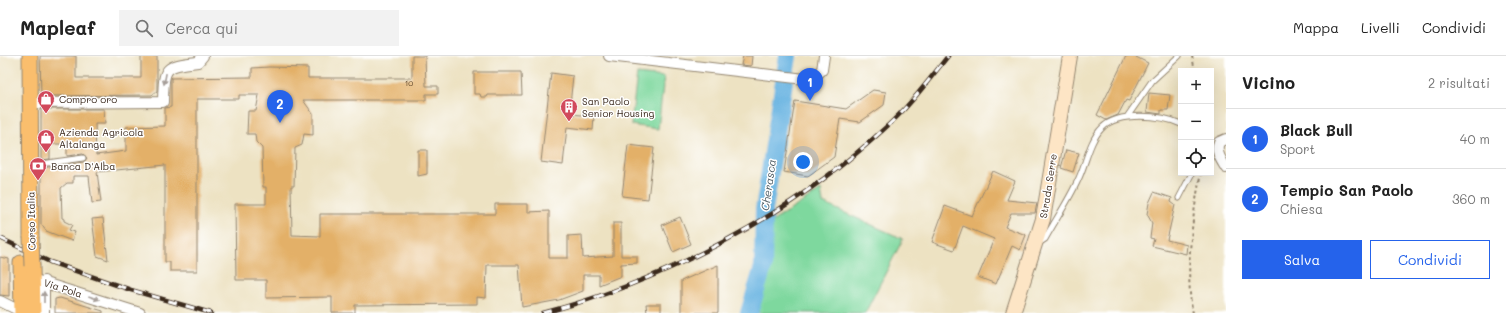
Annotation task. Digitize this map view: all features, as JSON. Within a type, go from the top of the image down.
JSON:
[{"type":"main road","name":"Corso Italia","points":[[18,309],[32,272],[26,237],[20,56]]},
{"type":"main road","name":"Corso Italia","points":[[26,237],[31,165],[30,56]]},
{"type":"main road","name":"Strada Serre","points":[[1013,313],[1036,244],[1048,193],[1070,56]]},
{"type":"street","points":[[30,103],[163,102],[163,79],[167,69],[175,64],[198,62],[203,56]]},
{"type":"street","points":[[609,56],[805,79],[812,78],[822,70],[824,56]]},
{"type":"street","points":[[1226,139],[1218,145],[1221,161],[1226,168]]},
{"type":"street","points":[[32,272],[44,313]]},
{"type":"street","name":"Via Pola","points":[[32,272],[140,313]]},
{"type":"lane","points":[[1127,117],[1152,81],[1179,56]]},
{"type":"lane","points":[[1036,244],[1045,239],[1078,181],[1099,132],[1106,124],[1127,117],[1145,116],[1178,123]]},
{"type":"lane","points":[[31,165],[83,158]]},
{"type":"lane","points":[[1179,198],[1190,176]]},
{"type":"path","points":[[1192,56],[1194,68]]},
{"type":"path","points":[[1193,313],[1190,278],[1192,232],[1200,176]]},
{"type":"green space","points":[[637,74],[664,77],[658,129],[631,125]]},
{"type":"green space","points":[[821,190],[823,203],[903,239],[865,313],[758,313],[770,223]]},
{"type":"building","points":[[40,56],[76,56],[76,78],[141,78],[141,56],[157,56],[157,91],[152,95],[41,96]]},
{"type":"building","points":[[412,56],[425,56],[426,86],[438,86],[438,94],[426,94],[426,100],[303,100],[313,114],[313,135],[304,134],[302,145],[295,148],[294,186],[291,186],[292,235],[320,236],[320,214],[495,214],[495,204],[528,204],[528,212],[549,211],[549,258],[568,258],[568,236],[582,235],[583,258],[613,256],[613,223],[621,223],[621,256],[637,256],[637,263],[621,264],[621,276],[599,285],[599,275],[583,275],[583,291],[559,300],[522,307],[519,265],[487,265],[486,298],[477,297],[477,304],[355,305],[355,313],[332,313],[332,297],[266,298],[266,280],[236,280],[235,204],[266,204],[266,187],[263,187],[262,148],[256,142],[255,134],[247,134],[248,111],[256,111],[259,95],[239,95],[239,99],[197,99],[197,271],[170,271],[170,262],[165,262],[165,165],[97,172],[101,202],[92,203],[89,176],[73,176],[73,183],[67,183],[61,188],[62,218],[64,221],[72,225],[69,230],[75,232],[72,241],[46,231],[41,224],[41,168],[84,162],[87,158],[83,154],[67,156],[67,144],[50,144],[50,159],[41,160],[41,109],[104,109],[105,124],[95,124],[96,155],[126,151],[126,127],[165,126],[165,108],[171,107],[171,78],[252,77],[252,68],[269,67],[308,68],[308,78],[412,78]]},
{"type":"building","points":[[743,56],[752,56],[751,66],[741,65]]},
{"type":"building","points":[[1126,56],[1134,56],[1148,63],[1129,101],[1126,100],[1118,115],[1106,120],[1097,115]]},
{"type":"building","points":[[474,72],[521,72],[522,95],[488,95],[487,97],[481,97],[480,94],[474,94]]},
{"type":"building","name":"San Paolo Senior Housing","points":[[551,73],[573,76],[569,114],[594,116],[593,130],[567,127],[563,165],[541,162]]},
{"type":"building","points":[[873,90],[886,92],[884,105],[860,122],[840,119],[834,157],[808,176],[784,172],[795,101],[846,109]]},
{"type":"building","points":[[1149,93],[1170,95],[1168,110],[1161,110],[1161,114],[1147,112]]},
{"type":"building","points":[[628,145],[654,148],[648,199],[622,196]]},
{"type":"building","points":[[418,150],[427,150],[427,174],[418,176]]},
{"type":"building","points":[[1066,150],[1079,153],[1073,172],[1061,168]]},
{"type":"building","points":[[993,171],[1015,181],[1007,200],[1037,203],[1035,213],[1011,213],[1005,227],[1026,235],[1020,250],[1012,246],[996,284],[978,277],[994,239],[963,226],[954,250],[932,242],[945,206],[972,216]]},
{"type":"building","points":[[1154,192],[1172,198],[1171,202],[1175,205],[1167,240],[1187,245],[1186,254],[1152,246],[1154,239],[1150,238],[1152,223],[1147,214],[1149,203]]},
{"type":"building","points":[[680,217],[691,244],[673,252],[662,225]]},
{"type":"building","points":[[103,218],[108,260],[97,256],[92,219]]},
{"type":"building","points":[[0,257],[9,259],[9,296],[0,295]]},
{"type":"building","points":[[718,265],[718,313],[681,313],[681,281]]},
{"type":"building","points":[[60,298],[103,311],[103,313],[55,313],[55,299]]},
{"type":"building","points":[[646,304],[661,304],[661,313],[647,313]]},
{"type":"waterway","name":"Cherasca","points":[[749,313],[763,267],[764,210],[788,56]]},
{"type":"railway","points":[[543,313],[635,283],[680,263],[767,217],[809,190],[848,160],[893,121],[910,103],[948,56]]},
{"type":"railway","points":[[0,238],[50,262],[131,290],[211,313]]},
{"type":"place","name":"Black Bull","points":[[810,101]]},
{"type":"place","name":"Compro oro","points":[[46,114]]},
{"type":"place","name":"San Paolo Senior Housing","points":[[569,122]]},
{"type":"place","name":"Tempio San Paolo","points":[[280,123]]},
{"type":"place","name":"Azienda Agricola Altalanga","points":[[46,153]]},
{"type":"place","name":"Banca D'Alba","points":[[38,181]]}]
